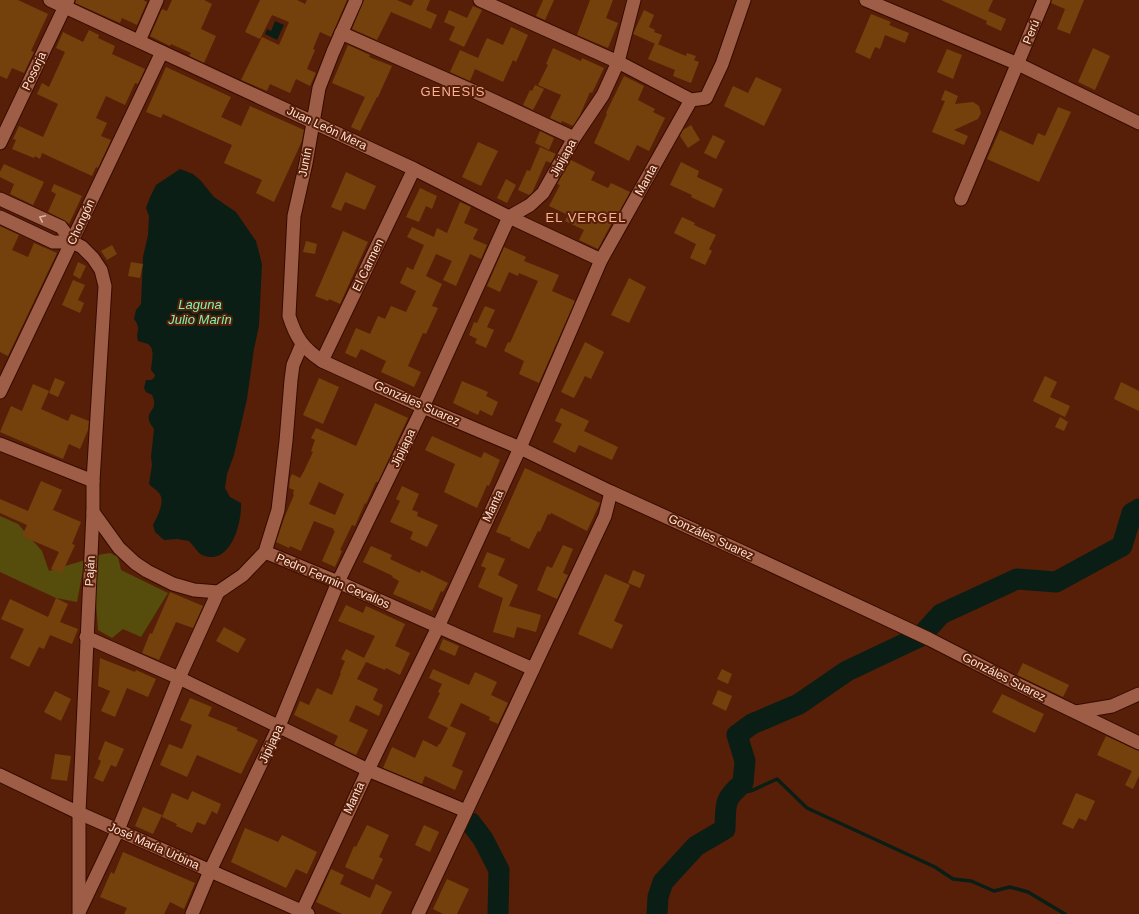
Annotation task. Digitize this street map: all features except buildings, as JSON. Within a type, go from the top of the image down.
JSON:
[{"type":"street","name":"Juan León Mera","points":[[50,0],[66,3],[139,41],[313,121],[414,169],[509,217],[601,260]]},
{"type":"street","points":[[139,41],[157,0]]},
{"type":"street","name":"Junín","points":[[293,330],[289,316],[294,216],[319,88],[356,0]]},
{"type":"street","points":[[480,0],[618,62],[690,100],[706,98],[722,64],[744,0]]},
{"type":"street","name":"Jipijapa","points":[[192,914],[210,871],[279,726],[338,582],[423,407],[509,217],[530,205],[543,192],[574,138],[603,95],[618,62],[634,0]]},
{"type":"street","points":[[866,0],[1018,64],[1139,123]]},
{"type":"street","name":"Perú","points":[[961,199],[1044,0]]},
{"type":"street","name":"Posorja","points":[[0,143],[66,3]]},
{"type":"street","points":[[342,34],[473,91],[574,138]]},
{"type":"street","name":"Chongón","points":[[0,392],[162,52]]},
{"type":"street","name":"Manta","points":[[304,913],[368,770],[438,627],[520,448],[601,260],[690,100]]},
{"type":"street","name":"El Carmen","points":[[322,360],[414,169]]},
{"type":"street","name":"Paján","points":[[0,199],[61,227],[72,242],[82,247],[93,258],[101,270],[105,286],[92,481],[93,512],[79,812],[79,914]]},
{"type":"street","points":[[0,217],[53,242],[72,242]]},
{"type":"street","name":"Gonzáles Suarez","points":[[293,330],[309,352],[322,360],[423,407],[520,448],[929,639],[1011,681],[1139,743]]},
{"type":"street","points":[[265,552],[278,510],[293,365],[302,344]]},
{"type":"street","points":[[0,444],[92,481]]},
{"type":"street","points":[[418,914],[605,516],[612,492]]},
{"type":"street","points":[[79,914],[118,830],[179,678],[218,592],[194,590],[173,584],[147,571],[119,548],[93,512]]},
{"type":"street","name":"Pedro Fermin Cevallos","points":[[218,592],[243,575],[265,552],[338,582],[533,669]]},
{"type":"street","points":[[86,637],[179,678],[368,770],[466,811]]},
{"type":"street","points":[[1076,712],[1112,706],[1139,694]]},
{"type":"street","name":"José María Urbina","points":[[0,775],[118,830],[304,913]]},
{"type":"shaded area","points":[[0,516],[18,524],[42,551],[49,571],[85,560],[77,602],[56,598],[0,572]]},
{"type":"shaded area","points":[[110,553],[118,557],[121,570],[168,593],[141,637],[123,629],[112,638],[98,630],[94,575],[98,555]]},
{"type":"water","points":[[275,21],[284,25],[277,40],[265,34],[267,29],[271,31]]},
{"type":"water","name":"Laguna Julio Marín","points":[[180,169],[193,174],[214,197],[236,212],[256,241],[262,264],[259,326],[254,349],[247,399],[234,455],[227,474],[225,488],[230,497],[241,503],[241,512],[236,532],[227,549],[220,555],[212,557],[200,554],[189,541],[177,539],[164,540],[155,532],[153,525],[157,518],[162,500],[159,493],[149,484],[152,465],[151,457],[154,429],[150,423],[149,415],[153,409],[154,401],[152,395],[146,392],[144,388],[146,380],[151,380],[155,375],[151,370],[152,349],[148,344],[138,341],[138,325],[134,319],[136,310],[141,304],[143,257],[148,235],[149,216],[146,208],[156,185]]},
{"type":"waterway","points":[[657,914],[658,897],[663,882],[696,846],[725,829],[727,803],[732,794],[743,783],[745,761],[737,735],[752,724],[799,704],[847,671],[921,636],[941,614],[1017,579],[1056,582],[1122,546],[1132,513],[1139,509]]},
{"type":"waterway","points":[[731,793],[751,791],[777,779],[807,808],[935,867],[953,879],[971,881],[994,891],[1010,887],[1028,892],[1065,914]]},
{"type":"waterway","points":[[471,823],[483,839],[499,870],[498,914]]},
{"type":"district","name":"GENESIS","points":[[453,91]]},
{"type":"district","name":"EL VERGEL","points":[[586,217]]}]
